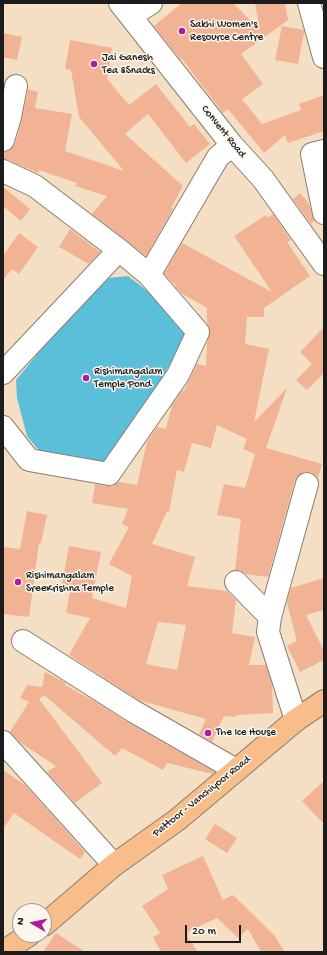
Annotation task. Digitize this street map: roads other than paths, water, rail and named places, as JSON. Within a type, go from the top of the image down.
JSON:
[{"type":"main road","name":"Pattoor - Vanchiyoor Road","points":[[52,918],[114,865],[177,820],[296,720],[324,701]]},
{"type":"main road","points":[[3,952],[17,943]]},
{"type":"street","points":[[125,10],[151,3]]},
{"type":"street","points":[[309,3],[324,57]]},
{"type":"street","name":"Convent Road","points":[[125,10],[232,145],[263,179],[324,264]]},
{"type":"street","points":[[3,140],[10,118],[16,86]]},
{"type":"street","points":[[149,275],[218,157],[232,145]]},
{"type":"street","points":[[324,150],[312,154],[324,212]]},
{"type":"street","points":[[3,171],[35,186],[119,250],[149,275],[198,332],[178,375],[109,474],[29,460],[3,427]]},
{"type":"street","points":[[3,373],[119,250]]},
{"type":"street","points":[[296,720],[268,632],[270,617],[307,484]]},
{"type":"street","points":[[236,582],[270,617]]},
{"type":"street","points":[[23,641],[133,711],[236,770]]},
{"type":"street","points":[[3,742],[114,865]]},
{"type":"water","points":[[128,276],[186,324],[186,337],[123,444],[107,464],[45,458],[27,436],[17,398],[16,380],[49,340],[109,278]]},
{"type":"place","name":"Sakhi Women's Resource Centre","points":[[182,31]]},
{"type":"place","name":"Jai Ganesh Tea &Snacks","points":[[94,64]]},
{"type":"place","name":"Rishimangalam Temple Pond","points":[[86,378]]},
{"type":"place","name":"Rishimangalam SreeKrishna Temple","points":[[18,582]]},
{"type":"place","name":"The Ice House","points":[[208,733]]}]
